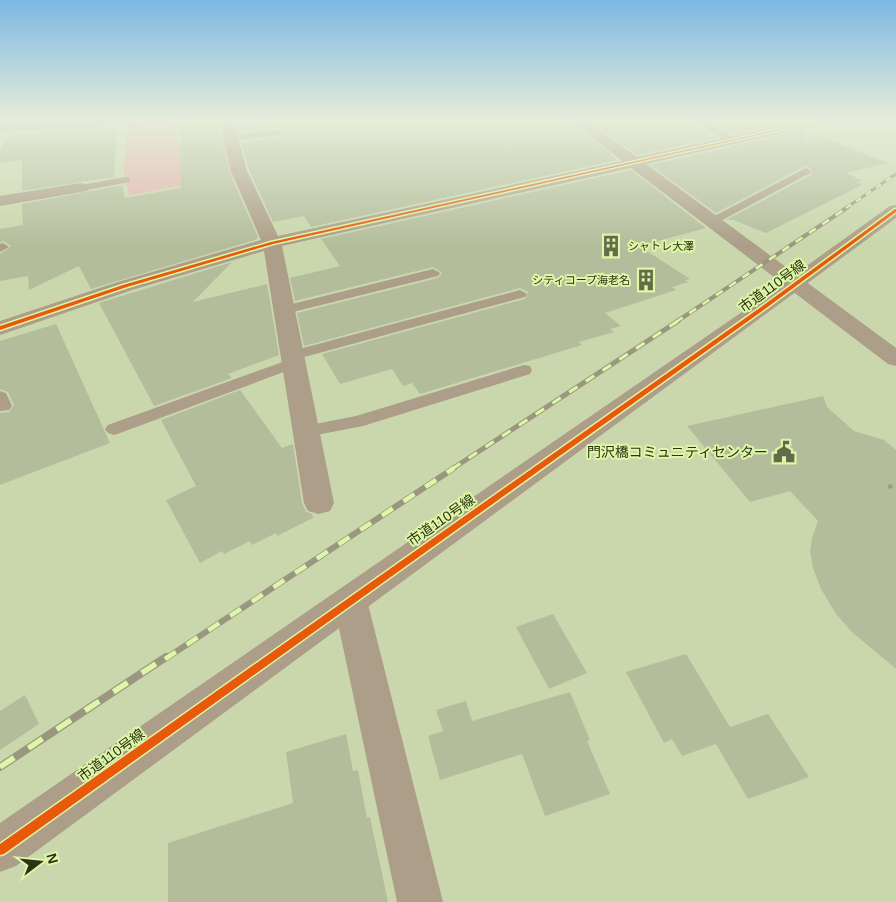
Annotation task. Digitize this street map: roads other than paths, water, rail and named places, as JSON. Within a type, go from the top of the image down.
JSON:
[{"type":"street","points":[[236,161],[272,243],[319,503]]},
{"type":"street","points":[[0,328],[125,286],[272,243],[637,161]]},
{"type":"street","points":[[633,162],[896,359]]},
{"type":"street","points":[[0,201],[81,188]]},
{"type":"street","name":"市道110号線","points":[[0,850],[796,285],[896,210]]},
{"type":"street","points":[[350,600],[420,902]]},
{"type":"lane","points":[[711,221],[806,171]]},
{"type":"lane","points":[[81,188],[126,180]]},
{"type":"lane","points":[[285,310],[433,272]]},
{"type":"lane","points":[[114,429],[294,359],[520,294]]},
{"type":"lane","points":[[306,430],[357,422],[524,370]]},
{"type":"railway","points":[[846,208],[896,174]]},
{"type":"railway","points":[[676,322],[848,207]]},
{"type":"railway","points":[[452,469],[678,321]]},
{"type":"railway","points":[[165,659],[454,468]]},
{"type":"railway","points":[[0,767],[166,657]]},
{"type":"place","name":"シャトレ大澤","points":[[611,246]]},
{"type":"place","name":"シティコープ海老名","points":[[646,280]]},
{"type":"place","name":"門沢橋コミュニティセンター","points":[[784,452]]}]
